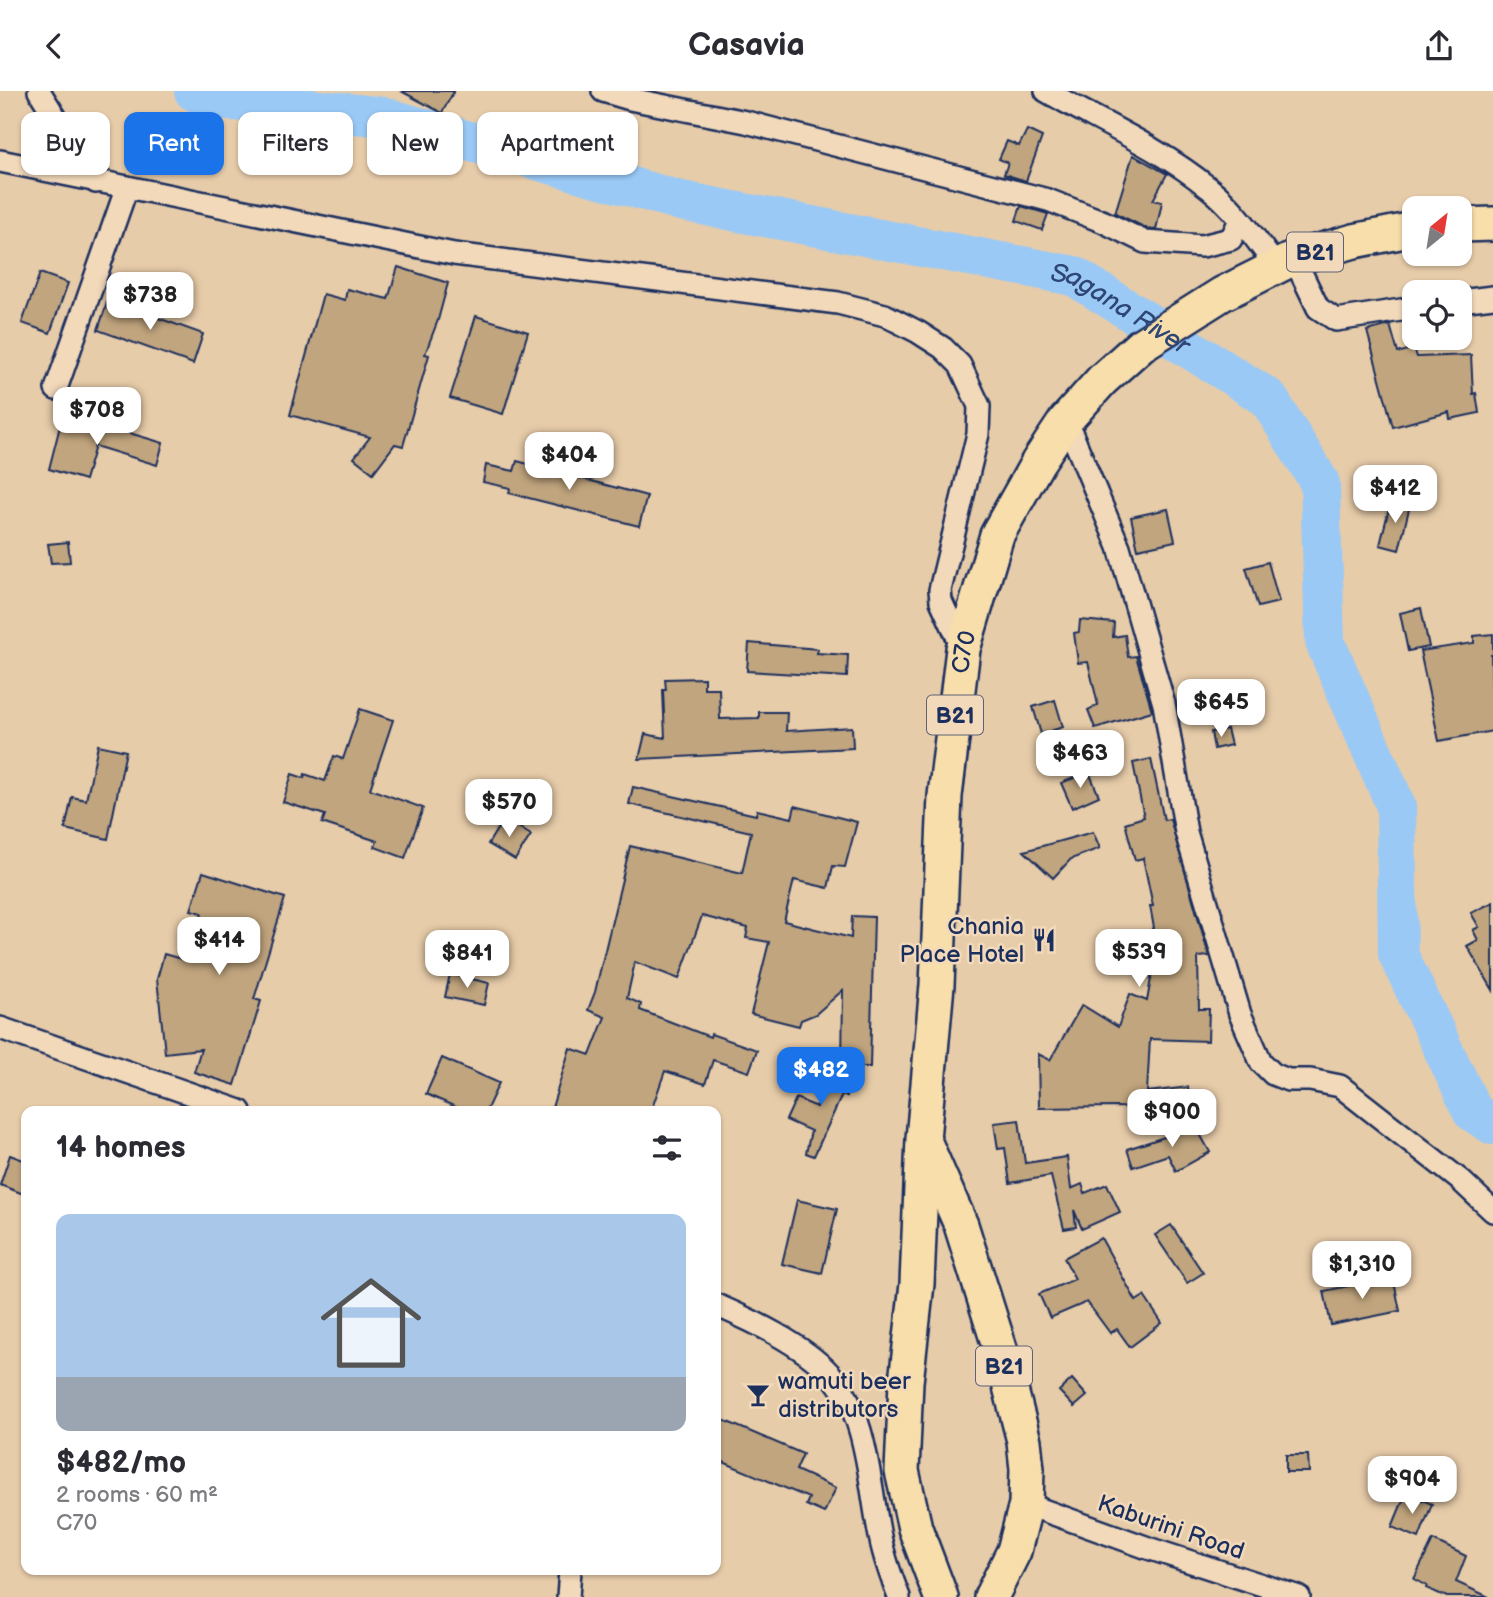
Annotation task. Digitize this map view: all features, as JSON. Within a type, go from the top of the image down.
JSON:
[{"type":"highway","points":[[1472,225],[1493,224]]},
{"type":"highway","name":"B21","points":[[1285,262],[1354,241],[1402,231]]},
{"type":"highway","name":"C70","points":[[923,1139],[937,985],[945,796],[963,649],[997,535],[1038,462],[1066,420],[1102,380],[1142,345],[1222,294],[1285,262]]},
{"type":"highway","name":"B21","points":[[923,1139],[961,1225],[1002,1355],[1024,1441],[1027,1469],[1026,1504],[1014,1551],[991,1597]]},
{"type":"highway","name":"B21","points":[[923,1139],[916,1284],[906,1382],[902,1471],[915,1528],[941,1597]]},
{"type":"street","points":[[38,91],[96,182]]},
{"type":"street","points":[[603,91],[746,122],[1048,200],[1145,242],[1202,246],[1231,239],[1240,220]]},
{"type":"street","points":[[1046,91],[1159,153],[1211,189],[1285,262],[1318,308],[1336,320],[1402,310]]},
{"type":"street","points":[[0,161],[454,254],[838,303],[885,315],[943,348],[960,365],[979,406],[975,447],[940,590],[941,601],[963,649]]},
{"type":"street","points":[[55,389],[127,187]]},
{"type":"street","points":[[1472,299],[1493,296]]},
{"type":"street","points":[[1066,420],[1119,547],[1164,703],[1186,832],[1236,1002],[1261,1062],[1273,1074],[1288,1080],[1310,1080],[1340,1086],[1460,1180],[1493,1212]]},
{"type":"street","points":[[0,1028],[226,1106]]},
{"type":"street","points":[[721,1308],[798,1347],[830,1373],[843,1391],[855,1412],[881,1541],[899,1597]]},
{"type":"street","name":"Kaburini Road","points":[[1026,1504],[1299,1597]]},
{"type":"street","points":[[568,1597],[570,1575]]},
{"type":"building","points":[[401,91],[454,91],[440,112]]},
{"type":"building","points":[[1027,130],[1042,137],[1026,181],[1004,174],[1008,163],[999,159],[1007,141],[1019,146]]},
{"type":"building","points":[[1133,155],[1167,174],[1153,200],[1162,202],[1156,230],[1148,229],[1115,213]]},
{"type":"building","points":[[1021,206],[1048,214],[1042,230],[1016,221]]},
{"type":"building","points":[[398,267],[448,283],[425,354],[429,355],[403,446],[395,444],[373,473],[354,458],[370,437],[290,415],[323,294],[345,300],[347,289],[388,299]]},
{"type":"building","points":[[40,273],[68,283],[50,333],[22,323]]},
{"type":"building","points":[[108,300],[203,334],[193,364],[98,330]]},
{"type":"building","points":[[476,316],[528,332],[503,414],[450,398]]},
{"type":"building","points":[[1390,325],[1398,353],[1415,350],[1417,357],[1471,355],[1473,394],[1476,393],[1479,413],[1450,419],[1449,412],[1393,427],[1367,331]]},
{"type":"building","points":[[72,416],[163,443],[157,465],[95,446],[85,480],[49,469],[60,426],[68,429]]},
{"type":"building","points":[[517,461],[647,496],[639,526],[509,493],[510,488],[483,482],[486,465],[514,471]]},
{"type":"building","points":[[1391,500],[1410,505],[1399,550],[1380,545]]},
{"type":"building","points":[[1168,509],[1175,541],[1138,549],[1131,517]]},
{"type":"building","points":[[68,542],[70,562],[51,563],[48,544]]},
{"type":"building","points":[[1268,562],[1279,602],[1258,607],[1246,568]]},
{"type":"building","points":[[1421,608],[1429,647],[1408,651],[1400,613]]},
{"type":"building","points":[[1080,620],[1114,623],[1113,637],[1125,635],[1128,657],[1136,656],[1152,711],[1095,728],[1088,710],[1098,705],[1088,662],[1078,663],[1074,633],[1079,632]]},
{"type":"building","points":[[1493,634],[1493,731],[1439,741],[1420,651],[1474,643],[1474,636]]},
{"type":"building","points":[[749,643],[818,649],[817,653],[848,655],[847,677],[747,671]]},
{"type":"building","points":[[704,678],[704,688],[719,688],[720,719],[759,718],[759,712],[787,712],[786,731],[852,727],[853,748],[639,759],[645,734],[665,738],[665,679]]},
{"type":"building","points":[[1055,700],[1063,727],[1041,734],[1033,707]]},
{"type":"building","points":[[360,709],[393,720],[370,789],[423,808],[405,858],[375,847],[377,841],[322,823],[325,815],[283,802],[292,774],[304,778],[305,774],[325,781],[334,756],[343,759]]},
{"type":"building","points":[[1227,729],[1231,745],[1214,749],[1211,732]]},
{"type":"building","points":[[98,745],[126,751],[108,839],[65,829],[72,797],[86,800]]},
{"type":"building","points":[[1151,759],[1164,820],[1170,819],[1209,956],[1198,957],[1199,1009],[1209,1009],[1208,1041],[1150,1039],[1147,1092],[1188,1087],[1190,1111],[1117,1107],[1039,1108],[1038,1054],[1050,1060],[1082,1005],[1118,1027],[1130,994],[1147,1001],[1154,962],[1154,928],[1150,906],[1153,906],[1143,858],[1135,860],[1125,823],[1144,817],[1133,763]]},
{"type":"building","points":[[1089,772],[1099,796],[1072,808],[1061,783]]},
{"type":"building","points":[[633,787],[756,815],[757,810],[792,818],[795,806],[857,822],[845,867],[833,866],[828,888],[794,880],[784,921],[851,938],[852,916],[874,917],[870,1067],[842,1067],[843,990],[816,1014],[801,1020],[799,1026],[751,1014],[769,942],[746,938],[748,928],[702,916],[679,979],[635,962],[627,998],[641,1004],[640,1010],[710,1037],[711,1034],[757,1050],[749,1072],[713,1060],[705,1084],[665,1071],[653,1106],[553,1106],[570,1048],[590,1055],[605,1017],[588,1010],[595,992],[630,846],[742,873],[751,832],[629,804]]},
{"type":"building","points":[[504,818],[531,835],[515,860],[488,844]]},
{"type":"building","points":[[1093,832],[1100,848],[1071,859],[1053,878],[1024,851]]},
{"type":"building","points":[[203,872],[285,898],[254,999],[261,1001],[235,1085],[194,1072],[201,1049],[165,1053],[157,979],[164,954],[188,961],[202,913],[191,910]]},
{"type":"building","points":[[1493,902],[1493,990],[1467,946],[1478,940],[1473,930],[1479,927],[1471,913]]},
{"type":"building","points":[[450,974],[489,983],[484,1005],[445,997]]},
{"type":"building","points":[[442,1058],[499,1083],[488,1106],[454,1106],[426,1094]]},
{"type":"building","points":[[831,1067],[853,1073],[847,1096],[842,1095],[814,1156],[806,1153],[811,1131],[786,1120],[796,1098],[817,1107],[824,1076],[828,1077]]},
{"type":"building","points":[[1019,1120],[1025,1163],[1067,1157],[1071,1189],[1082,1184],[1085,1193],[1107,1184],[1120,1212],[1082,1229],[1074,1210],[1076,1227],[1064,1229],[1051,1176],[1010,1183],[1005,1148],[998,1149],[994,1123]]},
{"type":"building","points":[[1196,1127],[1210,1152],[1176,1171],[1168,1155],[1133,1167],[1127,1149]]},
{"type":"building","points":[[10,1155],[21,1159],[21,1193],[0,1185]]},
{"type":"building","points":[[797,1200],[837,1209],[822,1273],[782,1264]]},
{"type":"building","points":[[1171,1225],[1203,1273],[1187,1283],[1155,1235]]},
{"type":"building","points":[[1101,1238],[1136,1301],[1144,1296],[1162,1323],[1130,1347],[1117,1329],[1110,1333],[1087,1302],[1050,1318],[1039,1294],[1075,1279],[1064,1258]]},
{"type":"building","points":[[1393,1277],[1400,1311],[1331,1325],[1324,1291]]},
{"type":"building","points":[[1072,1379],[1087,1396],[1074,1407],[1059,1391]]},
{"type":"building","points":[[721,1419],[803,1454],[796,1470],[836,1488],[824,1513],[806,1505],[809,1498],[721,1461]]},
{"type":"building","points":[[1286,1455],[1308,1455],[1309,1472],[1286,1472]]},
{"type":"building","points":[[1406,1493],[1432,1504],[1419,1538],[1392,1527]]},
{"type":"building","points":[[1433,1540],[1466,1556],[1456,1582],[1489,1597],[1447,1597],[1426,1588],[1427,1586],[1414,1579]]},
{"type":"waterway","name":"Sagana River","points":[[194,91],[207,98],[384,117],[681,201],[1074,276],[1268,398],[1320,483],[1325,642],[1396,806],[1398,954],[1473,1112],[1493,1125]]},
{"type":"place","name":"Chania Place Hotel","points":[[1044,940]]},
{"type":"place","name":"wamuti beer distributors","points":[[758,1395]]}]
